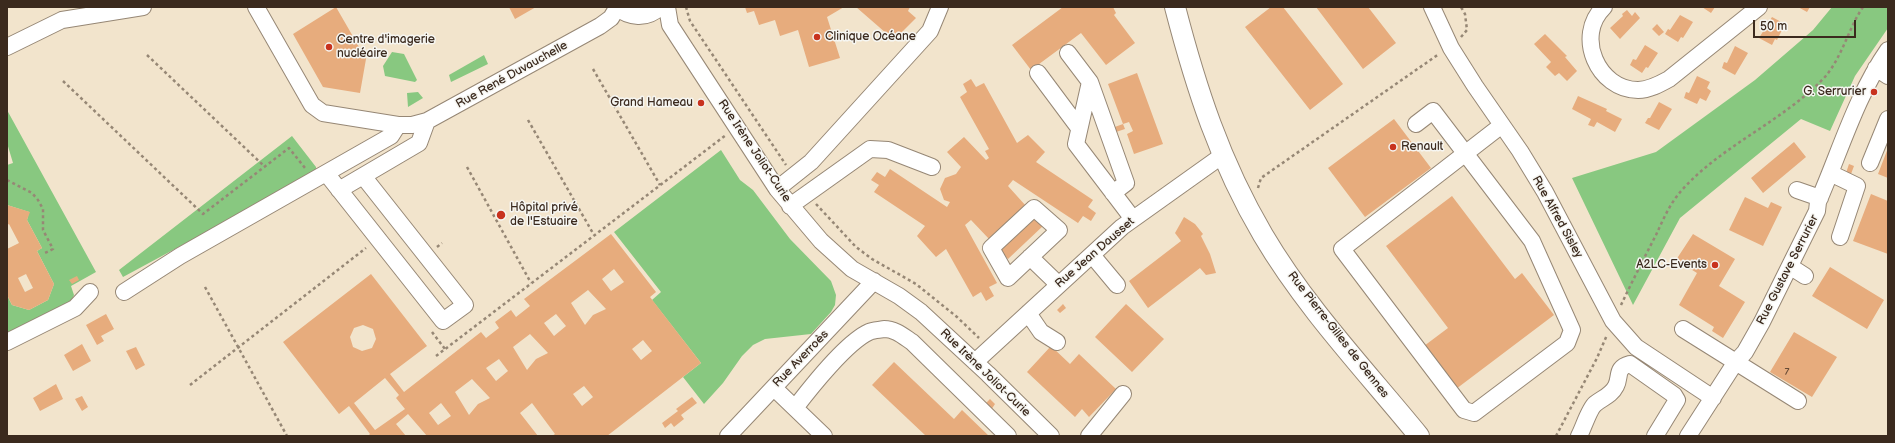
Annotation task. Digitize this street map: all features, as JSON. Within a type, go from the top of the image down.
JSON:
[{"type":"main road","name":"Rue Pierre-Gilles de Gennes","points":[[1175,7],[1190,65],[1206,116],[1242,197],[1264,236],[1305,297],[1419,436]]},
{"type":"street","points":[[7,47],[62,20],[143,7]]},
{"type":"street","name":"Rue René Duvauchelle","points":[[256,7],[312,106],[323,113],[395,130]]},
{"type":"street","points":[[617,7],[626,14],[637,17],[654,11],[670,25]]},
{"type":"street","name":"Rue René Duvauchelle","points":[[124,292],[180,256],[320,177],[395,130],[427,121],[600,26],[611,18],[617,7]]},
{"type":"street","name":"Rue Irène Joliot-Curie","points":[[667,7],[670,25],[777,189],[821,241],[852,269],[899,296],[921,312],[1051,436]]},
{"type":"street","points":[[777,189],[811,162],[930,30],[940,7]]},
{"type":"street","name":"Rue Alfred Sisley","points":[[1432,7],[1447,50],[1502,125],[1545,192],[1613,321],[1636,347],[1713,398]]},
{"type":"street","points":[[1604,7],[1591,24],[1590,38],[1593,56],[1603,73],[1615,83],[1627,89],[1640,90],[1654,87],[1669,79],[1759,7]]},
{"type":"street","name":"Rue Gustave Serrurier","points":[[1688,436],[1735,363],[1745,352],[1791,267],[1817,211],[1820,198],[1864,91],[1882,72],[1888,50]]},
{"type":"street","points":[[1068,53],[1090,82],[1126,183],[1113,193]]},
{"type":"street","points":[[1038,73],[1079,128]]},
{"type":"street","points":[[1090,82],[1076,144],[1133,219]]},
{"type":"street","points":[[1416,124],[1433,111],[1465,153],[1532,241],[1572,330],[1567,343],[1474,413],[1464,410],[1342,249],[1465,153],[1502,125]]},
{"type":"street","points":[[1870,163],[1888,119]]},
{"type":"street","points":[[339,190],[419,143],[427,121]]},
{"type":"street","points":[[395,130],[402,154]]},
{"type":"street","points":[[790,206],[870,149],[888,150],[932,167]]},
{"type":"street","name":"Rue Jean Dausset","points":[[975,362],[1133,219],[1223,155]]},
{"type":"street","points":[[1830,173],[1857,186],[1840,237]]},
{"type":"street","points":[[320,177],[339,190],[443,321],[465,304],[363,176]]},
{"type":"street","points":[[1797,190],[1820,198]]},
{"type":"street","points":[[1092,255],[1117,285]]},
{"type":"street","points":[[1030,257],[1059,285]]},
{"type":"street","points":[[1791,267],[1805,276]]},
{"type":"street","name":"Rue Averroès","points":[[728,436],[874,281]]},
{"type":"street","points":[[7,342],[75,308],[90,292]]},
{"type":"street","points":[[1028,313],[1042,332],[1057,342]]},
{"type":"street","points":[[795,408],[810,388],[854,341],[870,331],[886,329],[898,332],[912,342],[1008,436]]},
{"type":"street","points":[[1683,330],[1798,401]]},
{"type":"street","points":[[1580,436],[1594,405],[1606,399],[1617,386],[1618,373],[1625,365],[1630,364],[1674,395],[1676,400],[1655,436]]},
{"type":"street","points":[[774,388],[824,436]]},
{"type":"street","points":[[1089,436],[1123,394]]},
{"type":"path","points":[[1258,188],[1261,178],[1447,50],[1467,30],[1465,14],[1461,7]]},
{"type":"path","points":[[1556,436],[1597,358],[1613,321],[1669,208],[1681,191],[1719,158],[1805,96],[1824,78],[1837,61],[1855,19],[1863,7]]},
{"type":"path","points":[[147,54],[264,166]]},
{"type":"path","points":[[593,69],[660,185]]},
{"type":"path","points":[[63,81],[203,214],[289,148],[320,177]]},
{"type":"path","points":[[528,120],[594,235]]},
{"type":"path","points":[[436,356],[737,127]]},
{"type":"path","points":[[467,167],[531,283]]},
{"type":"path","points":[[7,180],[32,193],[41,205],[43,230],[53,249],[43,254]]},
{"type":"path","points":[[190,385],[366,248]]},
{"type":"path","points":[[205,287],[287,436]]},
{"type":"green space","points":[[1832,7],[1888,7],[1888,28],[1855,76],[1830,131],[1801,119],[1680,218],[1633,305],[1572,178],[1656,152],[1755,80],[1813,30]]},
{"type":"green space","points":[[392,52],[404,54],[417,80],[415,82],[385,76],[383,66]]},
{"type":"green space","points":[[484,55],[488,64],[451,82],[449,75]]},
{"type":"green space","points":[[418,92],[423,98],[408,107],[407,93]]},
{"type":"green space","points":[[7,110],[96,272],[71,286],[74,295],[71,302],[7,337],[7,295],[12,305],[29,310],[48,300],[54,284],[37,251],[42,248],[27,220],[29,212],[7,205],[7,165],[13,163],[7,143]]},
{"type":"green space","points":[[292,136],[316,167],[316,170],[312,175],[123,277],[119,270]]},
{"type":"green space","points":[[721,150],[740,180],[753,190],[790,239],[831,281],[836,295],[835,305],[831,312],[811,334],[765,339],[753,345],[742,356],[723,383],[704,404],[683,377],[701,363],[652,300],[661,292],[614,232]]},
{"type":"building","name":"Centre d'imagerie nucléaire","points":[[336,7],[366,59],[360,93],[323,87],[293,34]]},
{"type":"building","points":[[509,7],[536,7],[515,19]]},
{"type":"building","name":"Clinique Océane","points":[[745,7],[844,7],[827,17],[840,58],[809,67],[798,30],[780,36],[775,20],[759,25],[754,11],[747,13]]},
{"type":"building","name":"Clinique Océane","points":[[856,7],[910,7],[908,11],[916,18],[894,40]]},
{"type":"building","points":[[1063,7],[1113,7],[1116,13],[1114,15],[1135,43],[1106,65],[1081,33],[1031,70],[1012,45]]},
{"type":"building","points":[[1271,7],[1283,7],[1343,84],[1310,110],[1245,27]]},
{"type":"building","points":[[1316,7],[1368,7],[1396,43],[1363,69]]},
{"type":"building","points":[[1702,7],[1715,7],[1711,13]]},
{"type":"building","points":[[1798,7],[1810,7],[1807,12]]},
{"type":"building","points":[[1627,10],[1632,16],[1635,12],[1640,18],[1620,39],[1610,28],[1623,16],[1622,14]]},
{"type":"building","points":[[1680,15],[1693,22],[1683,38],[1681,37],[1678,42],[1665,34],[1668,29],[1670,30]]},
{"type":"building","points":[[1772,17],[1785,24],[1777,40],[1775,39],[1772,45],[1759,38]]},
{"type":"building","points":[[1657,24],[1664,32],[1659,36],[1652,29]]},
{"type":"building","points":[[1545,34],[1567,56],[1565,57],[1577,71],[1567,81],[1559,73],[1555,76],[1546,67],[1551,62],[1534,44]]},
{"type":"building","points":[[1645,45],[1658,53],[1648,68],[1646,67],[1642,73],[1630,65],[1633,59],[1636,60]]},
{"type":"building","points":[[1735,46],[1748,53],[1735,75],[1722,68],[1724,62],[1727,63]]},
{"type":"building","points":[[1137,73],[1163,144],[1134,154],[1127,134],[1133,131],[1129,122],[1123,124],[1108,84]]},
{"type":"building","points":[[1697,76],[1710,82],[1707,88],[1711,91],[1706,101],[1700,98],[1697,104],[1684,98],[1686,92],[1689,93]]},
{"type":"building","points":[[971,79],[976,87],[984,83],[1017,143],[1028,135],[1045,152],[1036,162],[1093,200],[1088,207],[1096,213],[1091,221],[1083,216],[1078,223],[1013,180],[1008,186],[1026,206],[990,240],[971,220],[965,225],[997,283],[989,287],[994,296],[986,301],[981,292],[973,297],[946,249],[936,257],[917,236],[925,226],[874,192],[879,185],[871,180],[877,172],[885,177],[890,169],[947,207],[950,202],[944,200],[940,189],[945,178],[956,174],[961,167],[947,152],[964,137],[986,160],[989,158],[985,151],[989,149],[960,97],[967,92],[963,84]]},
{"type":"building","points":[[1578,96],[1607,109],[1606,111],[1622,119],[1615,132],[1597,122],[1594,127],[1588,125],[1591,119],[1572,109]]},
{"type":"building","points":[[1659,102],[1672,109],[1659,130],[1645,123],[1648,118],[1650,118]]},
{"type":"building","points":[[1394,119],[1431,168],[1365,217],[1328,168]]},
{"type":"building","points":[[1123,124],[1125,129],[1113,133],[1112,128]]},
{"type":"building","points":[[1794,142],[1806,157],[1763,193],[1751,178]]},
{"type":"building","points":[[1888,148],[1888,178],[1878,174]]},
{"type":"building","points":[[1849,164],[1854,166],[1851,174],[1846,173]]},
{"type":"building","points":[[1871,194],[1888,201],[1888,254],[1853,241]]},
{"type":"building","points":[[1452,196],[1515,279],[1522,273],[1554,315],[1456,389],[1424,346],[1448,328],[1386,246]]},
{"type":"building","points":[[1745,197],[1768,208],[1771,202],[1782,207],[1763,246],[1729,230]]},
{"type":"building","points":[[7,205],[30,212],[27,220],[42,248],[37,251],[54,284],[48,300],[29,310],[12,305],[7,295],[7,249],[19,243],[9,224],[7,225]],"holes":[[[26,274],[33,288],[25,292],[18,278]]]},
{"type":"building","points":[[1034,214],[1044,225],[1008,259],[997,247]]},
{"type":"building","points":[[1184,217],[1195,224],[1203,234],[1201,236],[1210,254],[1216,273],[1206,275],[1200,268],[1148,308],[1129,281],[1181,241],[1175,233]]},
{"type":"building","points":[[611,234],[656,292],[650,297],[701,363],[607,436],[552,436],[555,434],[532,403],[520,413],[538,436],[427,436],[408,414],[396,424],[406,436],[368,436],[370,434],[349,406],[339,414],[283,342],[371,274],[427,346],[390,374],[404,392],[481,332],[486,338],[499,328],[495,322],[511,310],[516,317],[530,306],[524,299]],"holes":[[[614,269],[624,282],[611,291],[602,279]],[[588,290],[606,309],[593,315],[585,325],[571,303]],[[556,314],[566,326],[554,336],[544,323]],[[363,325],[373,329],[376,339],[372,348],[362,351],[353,347],[350,337],[354,328]],[[530,334],[548,353],[536,359],[527,370],[513,347]],[[643,340],[652,351],[641,360],[632,349]],[[499,359],[508,371],[496,381],[486,368]],[[385,378],[399,395],[396,398],[405,409],[375,430],[354,403]],[[472,379],[490,398],[478,404],[469,415],[455,392]],[[584,386],[593,397],[582,406],[573,394]],[[441,403],[451,416],[438,425],[429,413]]]},
{"type":"building","points":[[1693,234],[1735,259],[1719,286],[1745,302],[1723,338],[1712,331],[1714,327],[1679,305],[1697,273],[1676,260]]},
{"type":"building","points":[[1830,267],[1884,300],[1867,329],[1812,296]]},
{"type":"building","points":[[77,276],[79,280],[72,284],[69,280]]},
{"type":"building","points":[[1063,304],[1066,308],[1060,313],[1057,310]]},
{"type":"building","points":[[1126,304],[1164,339],[1132,372],[1095,337]]},
{"type":"building","points":[[106,314],[114,329],[101,336],[104,341],[97,345],[86,325]]},
{"type":"building","points":[[1794,332],[1837,357],[1812,397],[1770,372]]},
{"type":"building","points":[[82,344],[91,361],[73,371],[64,355]]},
{"type":"building","points":[[1051,346],[1070,364],[1079,354],[1116,389],[1089,417],[1082,409],[1075,417],[1027,372]]},
{"type":"building","points":[[136,347],[145,365],[136,370],[126,351]]},
{"type":"building","points":[[894,362],[954,419],[962,410],[989,436],[926,436],[872,385]]},
{"type":"building","points":[[56,384],[63,399],[40,411],[33,398]]},
{"type":"building","points":[[82,396],[88,407],[82,411],[75,399]]},
{"type":"building","points":[[692,397],[697,403],[681,415],[684,419],[674,427],[671,423],[665,428],[662,423],[678,411],[676,409]]},
{"type":"building","points":[[990,399],[995,404],[991,410],[985,404]]},
{"type":"place","name":"Clinique Océane","points":[[817,37]]},
{"type":"place","name":"Centre d'imagerie nucléaire","points":[[329,47]]},
{"type":"place","name":"G. Serrurier","points":[[1874,92]]},
{"type":"place","name":"Grand Hameau","points":[[701,103]]},
{"type":"place","name":"Renault","points":[[1393,147]]},
{"type":"place","name":"Hôpital privé de l'Estuaire","points":[[501,215]]},
{"type":"place","name":"A2LC-Events","points":[[1715,265]]}]
